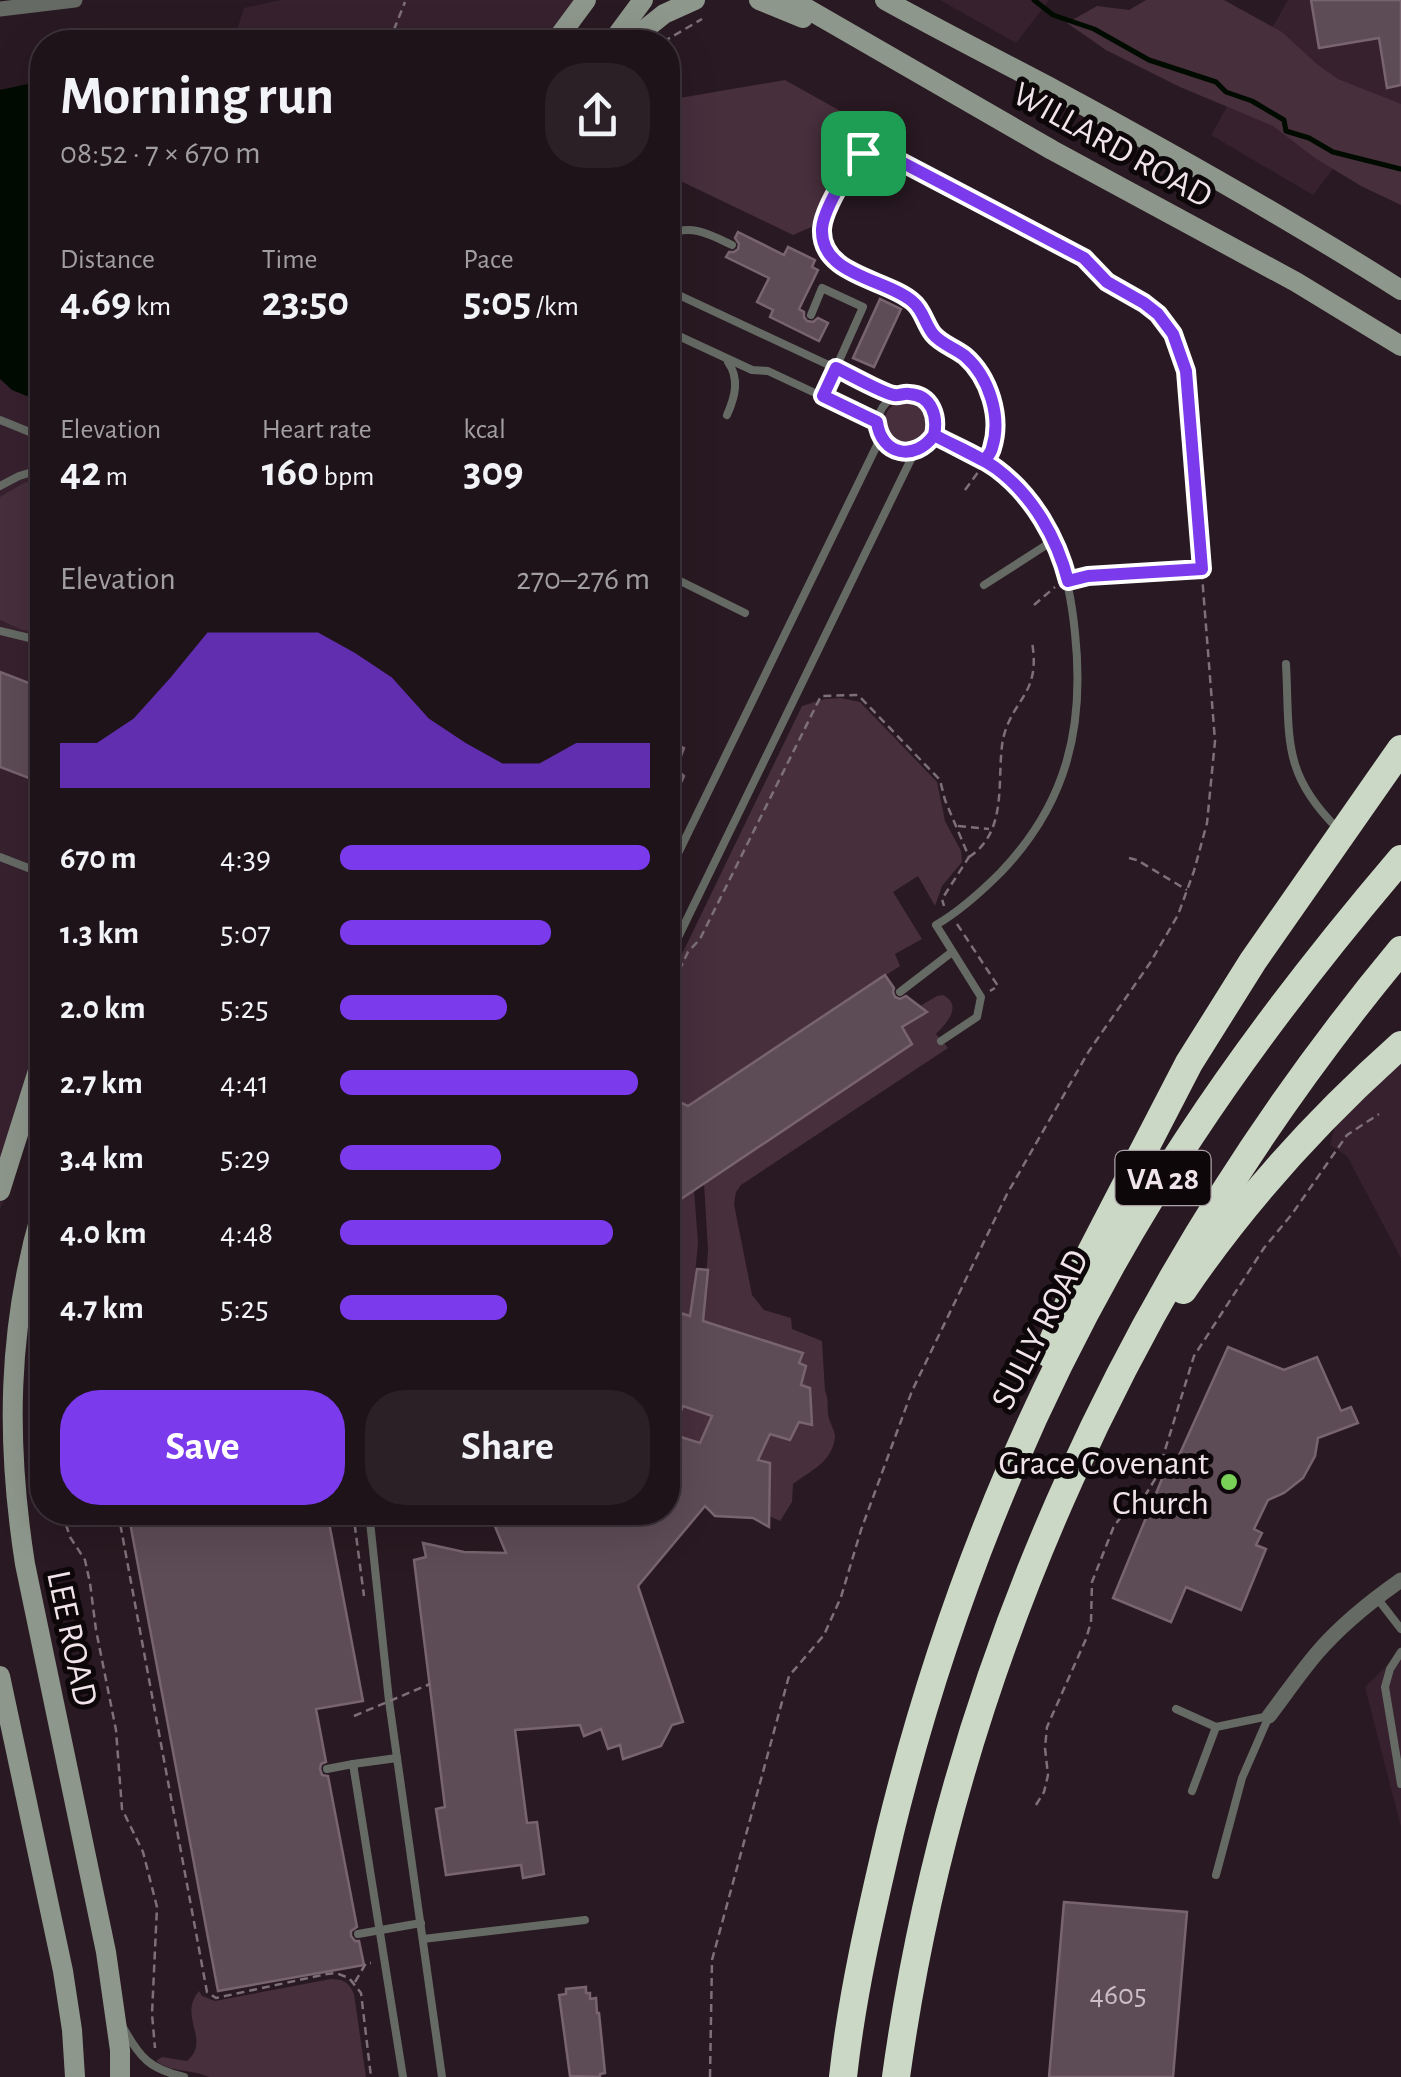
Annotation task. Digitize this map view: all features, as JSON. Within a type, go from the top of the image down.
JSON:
[{"type":"highway","points":[[984,1533],[1044,1364],[1087,1260],[1189,1063],[1253,962],[1401,749]]},
{"type":"highway","name":"SULLY ROAD","points":[[843,2077],[870,1914],[935,1670],[984,1533],[1059,1366],[1189,1137],[1278,1010],[1401,858]]},
{"type":"highway","name":"VA 28","points":[[896,2077],[924,1920],[959,1778],[1017,1608],[1070,1476],[1151,1315],[1237,1171],[1325,1046],[1401,950]]},
{"type":"highway","points":[[1070,1476],[1128,1375],[1197,1271],[1276,1169],[1349,1092],[1401,1045]]},
{"type":"street","points":[[0,9],[71,0]]},
{"type":"street","points":[[564,30],[586,0]]},
{"type":"street","points":[[621,30],[642,0]]},
{"type":"street","points":[[759,0],[878,50]]},
{"type":"street","name":"WILLARD ROAD","points":[[792,0],[1052,150],[1296,282],[1401,346]]},
{"type":"street","name":"WILLARD ROAD","points":[[885,0],[1229,188],[1401,290]]},
{"type":"street","points":[[643,30],[664,14],[698,4]]},
{"type":"street","points":[[0,1191],[30,1096]]},
{"type":"street","name":"LEE ROAD","points":[[30,1262],[7,1362],[6,1407],[16,1504],[24,1564],[114,1998],[120,2077]]},
{"type":"street","points":[[1269,1716],[1317,1653],[1349,1620],[1401,1580]]},
{"type":"street","points":[[0,1676],[63,1971],[75,2077]]},
{"type":"lane","points":[[680,231],[691,229],[732,245]]},
{"type":"lane","points":[[811,315],[822,288],[862,307],[823,396]]},
{"type":"lane","points":[[680,295],[895,396]]},
{"type":"lane","points":[[680,337],[752,370],[768,371],[877,422]]},
{"type":"lane","points":[[722,356],[736,377],[727,414]]},
{"type":"lane","points":[[917,395],[931,406],[936,423],[934,435],[916,451],[898,451],[881,437],[877,422],[882,406],[895,396],[917,395]]},
{"type":"lane","points":[[0,420],[30,432]]},
{"type":"lane","points":[[934,435],[984,461],[1013,483],[1038,513],[1054,540],[1068,581],[1077,652],[1074,734],[1062,780],[1044,817],[984,889],[936,925],[981,997],[977,1016],[941,1041]]},
{"type":"lane","points":[[680,849],[881,437]]},
{"type":"lane","points":[[680,933],[916,451]]},
{"type":"lane","points":[[0,486],[30,473]]},
{"type":"lane","points":[[984,585],[1054,540]]},
{"type":"lane","points":[[680,581],[746,613]]},
{"type":"lane","points":[[0,631],[30,638]]},
{"type":"lane","points":[[1286,664],[1293,764],[1312,802],[1341,832]]},
{"type":"lane","points":[[0,857],[30,869]]},
{"type":"lane","points":[[900,992],[952,952]]},
{"type":"lane","points":[[370,1525],[389,1701],[442,2077]]},
{"type":"lane","points":[[1377,1598],[1401,1629]]},
{"type":"lane","points":[[1401,1652],[1385,1687],[1401,1784]]},
{"type":"lane","points":[[1176,1709],[1216,1727],[1269,1716]]},
{"type":"lane","points":[[1216,1875],[1242,1778],[1269,1716]]},
{"type":"lane","points":[[1192,1792],[1216,1727]]},
{"type":"lane","points":[[327,1769],[397,1758]]},
{"type":"lane","points":[[353,1764],[403,2077]]},
{"type":"lane","points":[[423,1940],[586,1920]]},
{"type":"lane","points":[[358,1934],[420,1923]]},
{"type":"lane","points":[[114,1998],[125,2031],[139,2055],[162,2072],[184,2077]]},
{"type":"path","points":[[393,30],[404,0]]},
{"type":"path","points":[[680,32],[702,20],[698,4]]},
{"type":"path","points":[[710,2077],[712,1960],[789,1676],[824,1635],[842,1597],[855,1547],[906,1405],[1007,1194],[1089,1052],[1178,915],[1207,822],[1215,763],[1186,371],[1173,334],[1158,314],[1107,282],[1084,258],[888,155],[863,153],[854,159],[825,217],[825,242],[830,253],[849,270],[912,300],[934,336],[966,357],[992,398],[996,424],[992,448],[965,490]]},
{"type":"path","points":[[1034,606],[1050,590],[1088,576],[1202,569]]},
{"type":"path","points":[[981,997],[998,986],[942,899],[969,857],[980,850],[998,814],[1002,748],[1006,730],[1034,671],[1032,642]]},
{"type":"path","points":[[680,969],[700,938],[821,696],[858,695],[940,780],[969,857]]},
{"type":"path","points":[[957,826],[991,830]]},
{"type":"path","points":[[1128,858],[1187,890]]},
{"type":"path","points":[[1036,1806],[1048,1775],[1047,1727],[1091,1622],[1092,1582],[1114,1526],[1146,1494],[1157,1476],[1194,1356],[1264,1248],[1346,1135],[1378,1114]]},
{"type":"path","points":[[66,1525],[85,1560],[90,1583],[116,1730],[122,1808],[142,1852],[157,1907],[152,2014],[156,2050],[152,2054]]},
{"type":"path","points":[[120,1525],[207,1992],[216,1998],[327,1974],[349,1978],[361,1993],[371,2077]]},
{"type":"path","points":[[354,1716],[430,1684]]},
{"type":"shaded area","points":[[281,0],[576,0],[557,30],[237,30],[244,8]]},
{"type":"shaded area","points":[[940,0],[1049,0],[1016,43]]},
{"type":"shaded area","points":[[1146,0],[1224,0],[1282,32],[1338,79],[1401,104],[1401,205],[1315,158],[1273,126],[1180,87],[1106,50],[1067,23],[1097,6],[1129,10]]},
{"type":"shaded area","points":[[1288,0],[1401,0],[1401,148],[1342,157],[1313,195],[1211,135]]},
{"type":"shaded area","points":[[785,80],[860,122],[864,135],[816,225],[793,235],[680,181],[680,98]]},
{"type":"shaded area","points":[[30,84],[30,397],[12,390],[0,379],[0,90]]},
{"type":"shaded area","points":[[0,378],[30,393],[30,1131],[0,1210]]},
{"type":"shaded area","points":[[906,401],[921,408],[928,423],[921,438],[906,445],[891,438],[884,423],[891,408]]},
{"type":"shaded area","points":[[30,481],[30,631],[0,620],[0,497]]},
{"type":"shaded area","points":[[825,699],[860,702],[937,782],[945,821],[961,851],[962,862],[942,886],[935,906],[918,876],[893,892],[922,939],[895,954],[900,966],[688,1106],[680,1102],[680,958],[802,706]]},
{"type":"shaded area","points":[[943,995],[952,1004],[948,1019],[936,1034],[948,1048],[736,1192],[734,1204],[752,1295],[764,1310],[791,1318],[792,1329],[822,1341],[828,1414],[835,1434],[825,1460],[793,1484],[792,1502],[780,1521],[769,1516],[770,1463],[703,1436],[700,1443],[680,1439],[681,1406],[790,1440],[799,1422],[812,1424],[810,1388],[801,1385],[806,1366],[799,1363],[802,1353],[703,1321],[708,1250],[704,1183],[911,1044],[902,1027],[926,1012],[920,1006]]},
{"type":"shaded area","points":[[1401,1061],[1401,1258],[1347,1156],[1330,1145],[1336,1123]]},
{"type":"shaded area","points":[[694,1190],[698,1243],[691,1316],[680,1313],[680,1200]]},
{"type":"shaded area","points":[[1401,1652],[1401,1827],[1365,1687]]},
{"type":"shaded area","points":[[331,1979],[345,1982],[354,1994],[366,2077],[209,2077],[156,2061],[162,2057],[187,2061],[194,2053],[196,2036],[191,2010],[199,1991],[215,2001]]},
{"type":"building","points":[[1311,0],[1401,0],[1401,85],[1387,88],[1379,38],[1319,48]]},
{"type":"building","points":[[738,232],[784,255],[788,247],[815,260],[812,267],[818,270],[799,309],[807,321],[818,318],[828,323],[819,341],[770,317],[773,310],[757,302],[769,278],[726,257],[738,249]]},
{"type":"building","points":[[880,299],[901,309],[874,367],[853,358]]},
{"type":"building","points":[[0,672],[30,683],[30,778],[0,767]]},
{"type":"building","points":[[885,975],[895,997],[906,996],[927,1012],[902,1027],[912,1044],[680,1200],[680,1102],[688,1106]]},
{"type":"building","points":[[697,1269],[708,1270],[703,1321],[803,1353],[799,1363],[806,1366],[801,1385],[810,1388],[812,1425],[799,1422],[790,1440],[770,1434],[758,1460],[770,1463],[769,1527],[753,1518],[715,1516],[705,1506],[638,1586],[683,1722],[672,1725],[661,1746],[623,1759],[620,1745],[608,1749],[601,1729],[584,1736],[580,1725],[515,1730],[527,1823],[537,1822],[544,1874],[523,1878],[521,1865],[446,1875],[436,1809],[445,1807],[414,1560],[426,1557],[423,1543],[464,1552],[506,1553],[494,1525],[680,1525],[680,1437],[700,1443],[712,1416],[683,1406],[680,1413],[680,1313],[690,1316]]},
{"type":"building","name":"Grace Covenant Church","points":[[1228,1347],[1284,1370],[1317,1357],[1341,1411],[1351,1407],[1358,1423],[1318,1438],[1315,1456],[1303,1478],[1268,1500],[1254,1529],[1262,1533],[1256,1545],[1266,1549],[1241,1610],[1186,1587],[1171,1622],[1113,1598],[1171,1457],[1177,1460]]},
{"type":"building","points":[[130,1525],[329,1525],[363,1701],[316,1709],[326,1762],[320,1769],[322,1775],[328,1776],[357,1927],[351,1936],[359,1941],[364,1965],[218,1991]]},
{"type":"building","points":[[1064,1902],[1187,1912],[1173,2077],[1049,2077]]},
{"type":"building","points":[[586,1987],[590,1999],[596,1998],[599,2013],[605,2073],[600,2077],[570,2076],[559,1995],[566,1994],[566,1989]]},
{"type":"waterway","points":[[1034,0],[1053,15],[1094,29],[1149,60],[1216,82],[1226,92],[1252,101],[1284,120],[1286,131],[1333,152],[1401,169]]},
{"type":"place","name":"Grace Covenant Church","points":[[1229,1482]]},
{"type":"route","points":[[863,153],[854,159],[825,217],[822,230],[830,253],[849,270],[912,300],[934,336],[966,357],[992,398],[996,424],[992,448],[984,461],[970,454],[934,435],[935,414],[924,398],[910,394],[895,396],[836,368],[823,396],[877,422],[885,443],[898,451],[916,451],[934,435],[996,469],[1013,483],[1048,528],[1068,581],[1088,576],[1202,569],[1186,371],[1173,334],[1158,314],[1107,282],[1084,258],[888,155],[863,153]]}]
